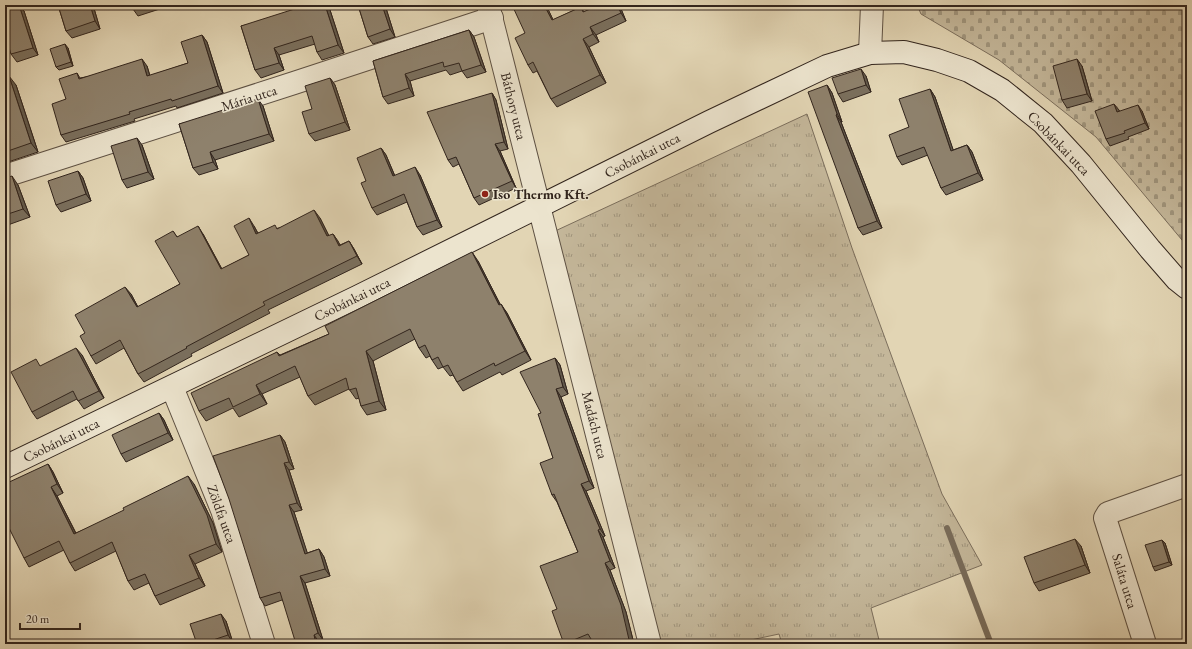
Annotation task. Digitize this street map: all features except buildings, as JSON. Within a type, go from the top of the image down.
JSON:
[{"type":"street","points":[[870,53],[872,5]]},
{"type":"street","name":"Mária utca","points":[[5,176],[294,83],[490,12]]},
{"type":"street","name":"Báthory utca","points":[[490,12],[539,206]]},
{"type":"street","name":"Csobánkai utca","points":[[5,467],[172,387],[787,84],[827,66],[870,53],[904,52],[937,60],[969,71],[1002,90],[1043,123],[1070,152],[1159,259],[1187,288]]},
{"type":"street","name":"Madách utca","points":[[539,206],[650,644]]},
{"type":"street","name":"Zöldfa utca","points":[[172,387],[222,510],[264,644]]},
{"type":"street","name":"Saláta utca","points":[[1145,644],[1105,518],[1108,513],[1187,485]]},
{"type":"green space","points":[[917,5],[1187,5],[1187,246],[1096,137],[999,60],[921,14]]},
{"type":"green space","points":[[807,114],[852,248],[942,494],[982,565],[871,608],[880,644],[782,644],[779,634],[732,644],[658,644],[553,232]]},
{"type":"waterway","points":[[947,528],[991,644]]},
{"type":"place","name":"Iso Thermo Kft.","points":[[485,194]]}]
